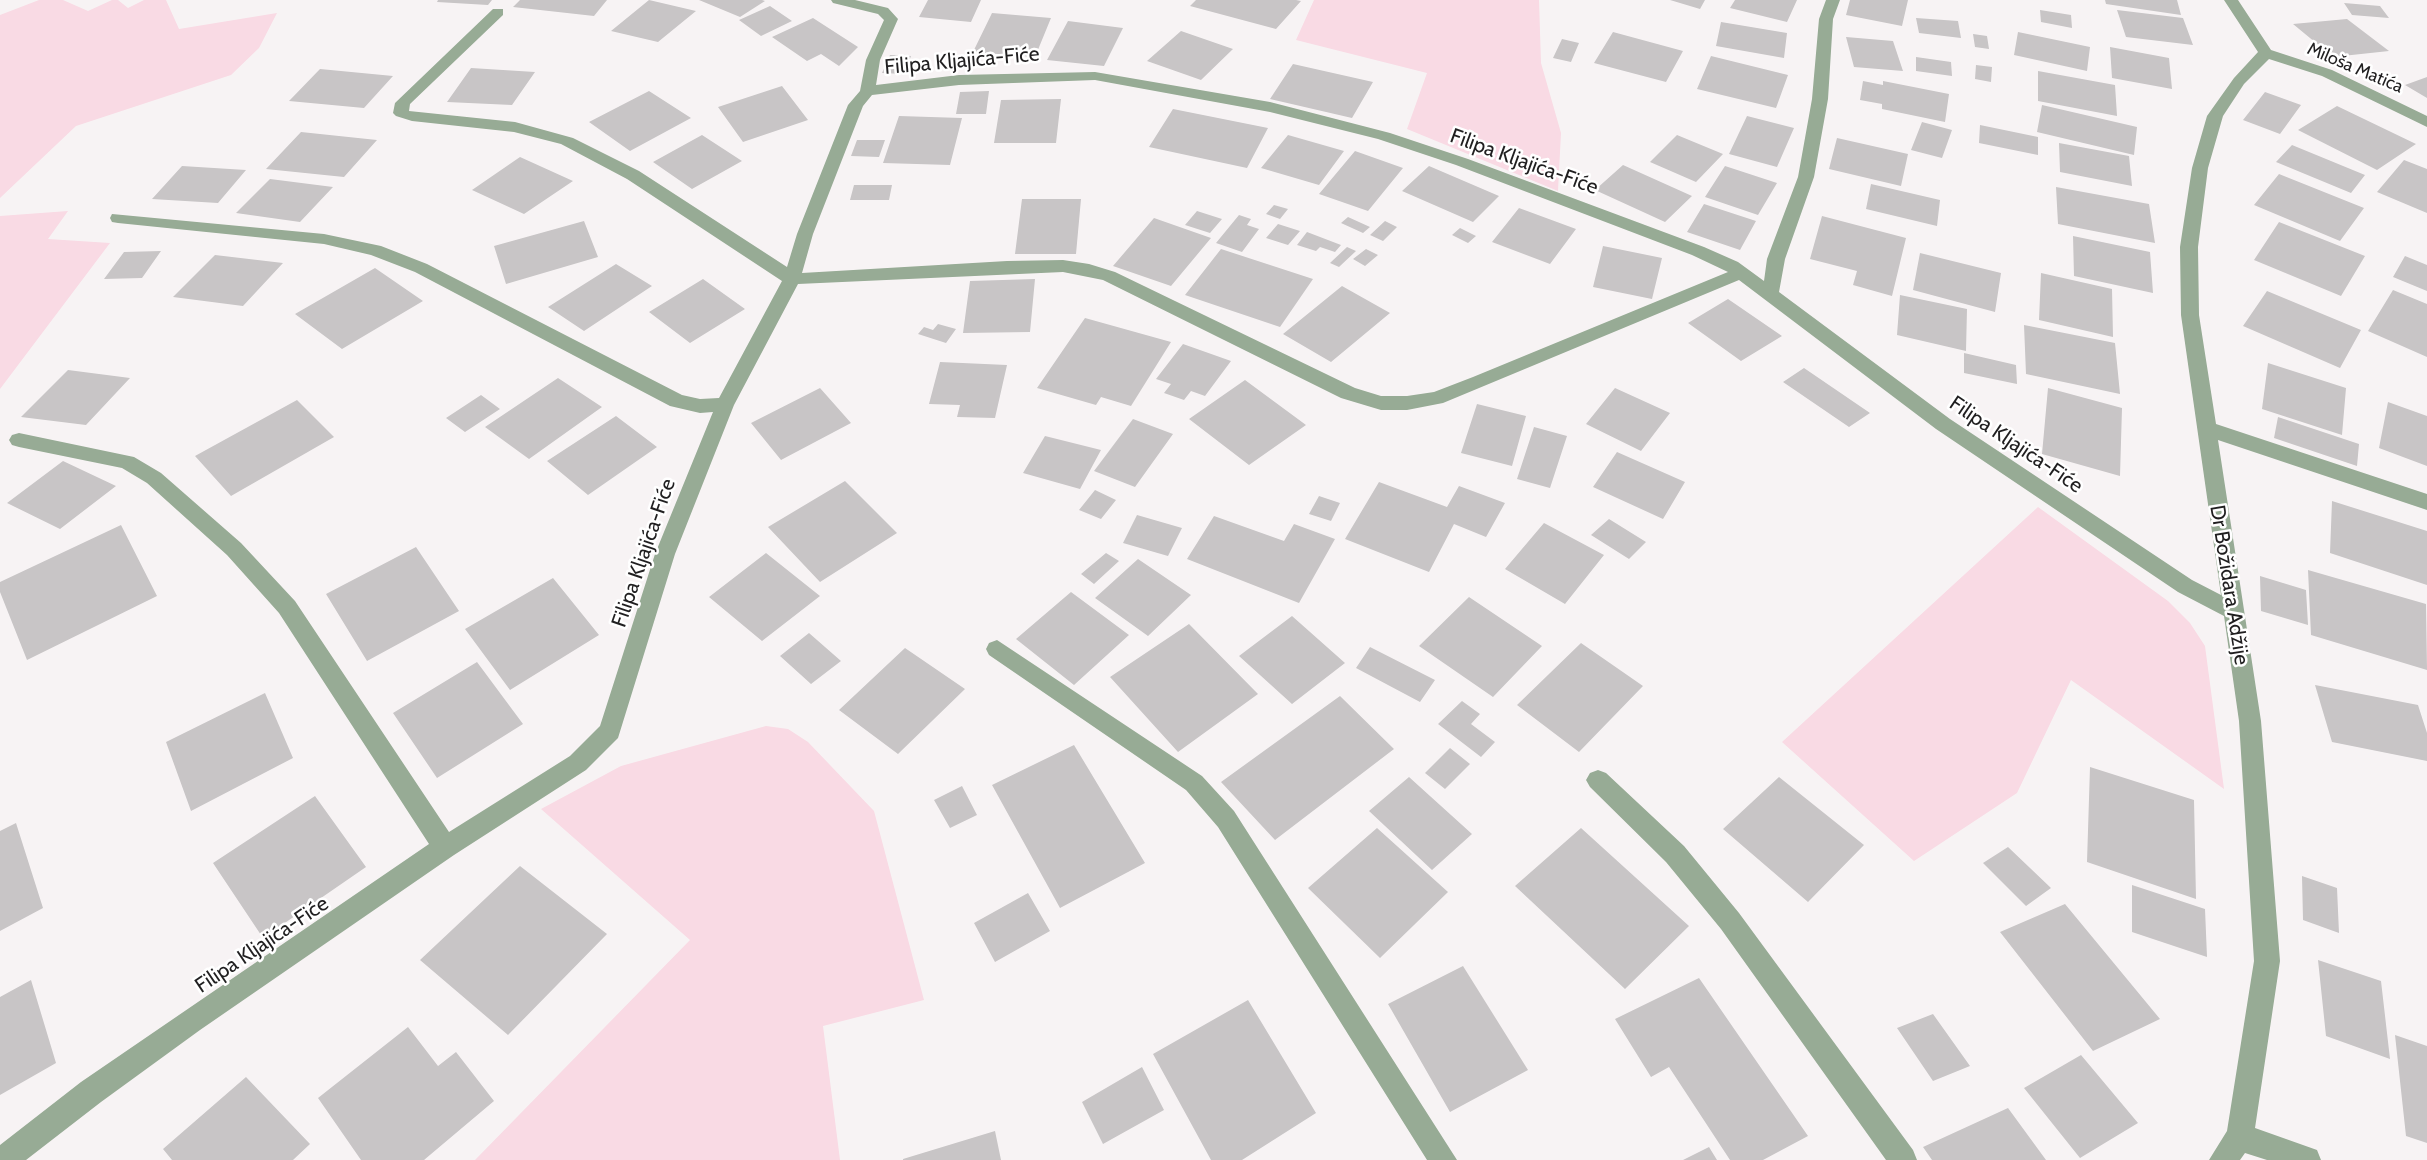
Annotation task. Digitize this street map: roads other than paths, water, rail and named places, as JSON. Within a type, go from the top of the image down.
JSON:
[{"type":"street","points":[[838,0],[883,11],[891,19],[873,60],[867,93]]},
{"type":"street","points":[[1770,295],[1776,259],[1806,177],[1820,99],[1826,19],[1833,0]]},
{"type":"street","points":[[2231,0],[2266,53]]},
{"type":"street","points":[[498,12],[403,103],[401,113],[417,118],[514,127],[567,141],[633,175],[792,279],[1007,267],[1063,266],[1089,270],[1109,276],[1348,393],[1381,403],[1407,403],[1436,398],[1741,273]]},
{"type":"street","name":"Miloša Matića","points":[[2266,53],[2328,73],[2427,122]]},
{"type":"street","name":"Dr Božidara Adžije","points":[[2240,1137],[2267,961],[2250,720],[2190,315],[2189,247],[2200,168],[2215,116],[2239,81],[2266,53]]},
{"type":"street","name":"Filipa Kljajića-Fiće","points":[[3,1160],[90,1093],[191,1021],[445,847],[578,763],[610,731],[665,554],[725,405],[792,279],[805,234],[848,122],[856,105],[867,93],[903,85],[959,80],[1095,76],[1270,107],[1384,136],[1462,162],[1698,251],[1741,273],[1943,424],[2185,586],[2233,611]]},
{"type":"street","points":[[118,218],[324,239],[375,250],[421,268],[677,401],[700,407],[725,405]]},
{"type":"street","points":[[2205,428],[2427,502]]},
{"type":"street","points":[[19,440],[127,461],[154,478],[234,549],[287,607],[445,847]]},
{"type":"street","points":[[996,649],[1194,783],[1218,810],[1443,1160]]},
{"type":"street","points":[[1598,780],[1675,854],[1730,921],[1903,1160]]},
{"type":"street","points":[[2223,1160],[2240,1137],[2307,1160]]}]
